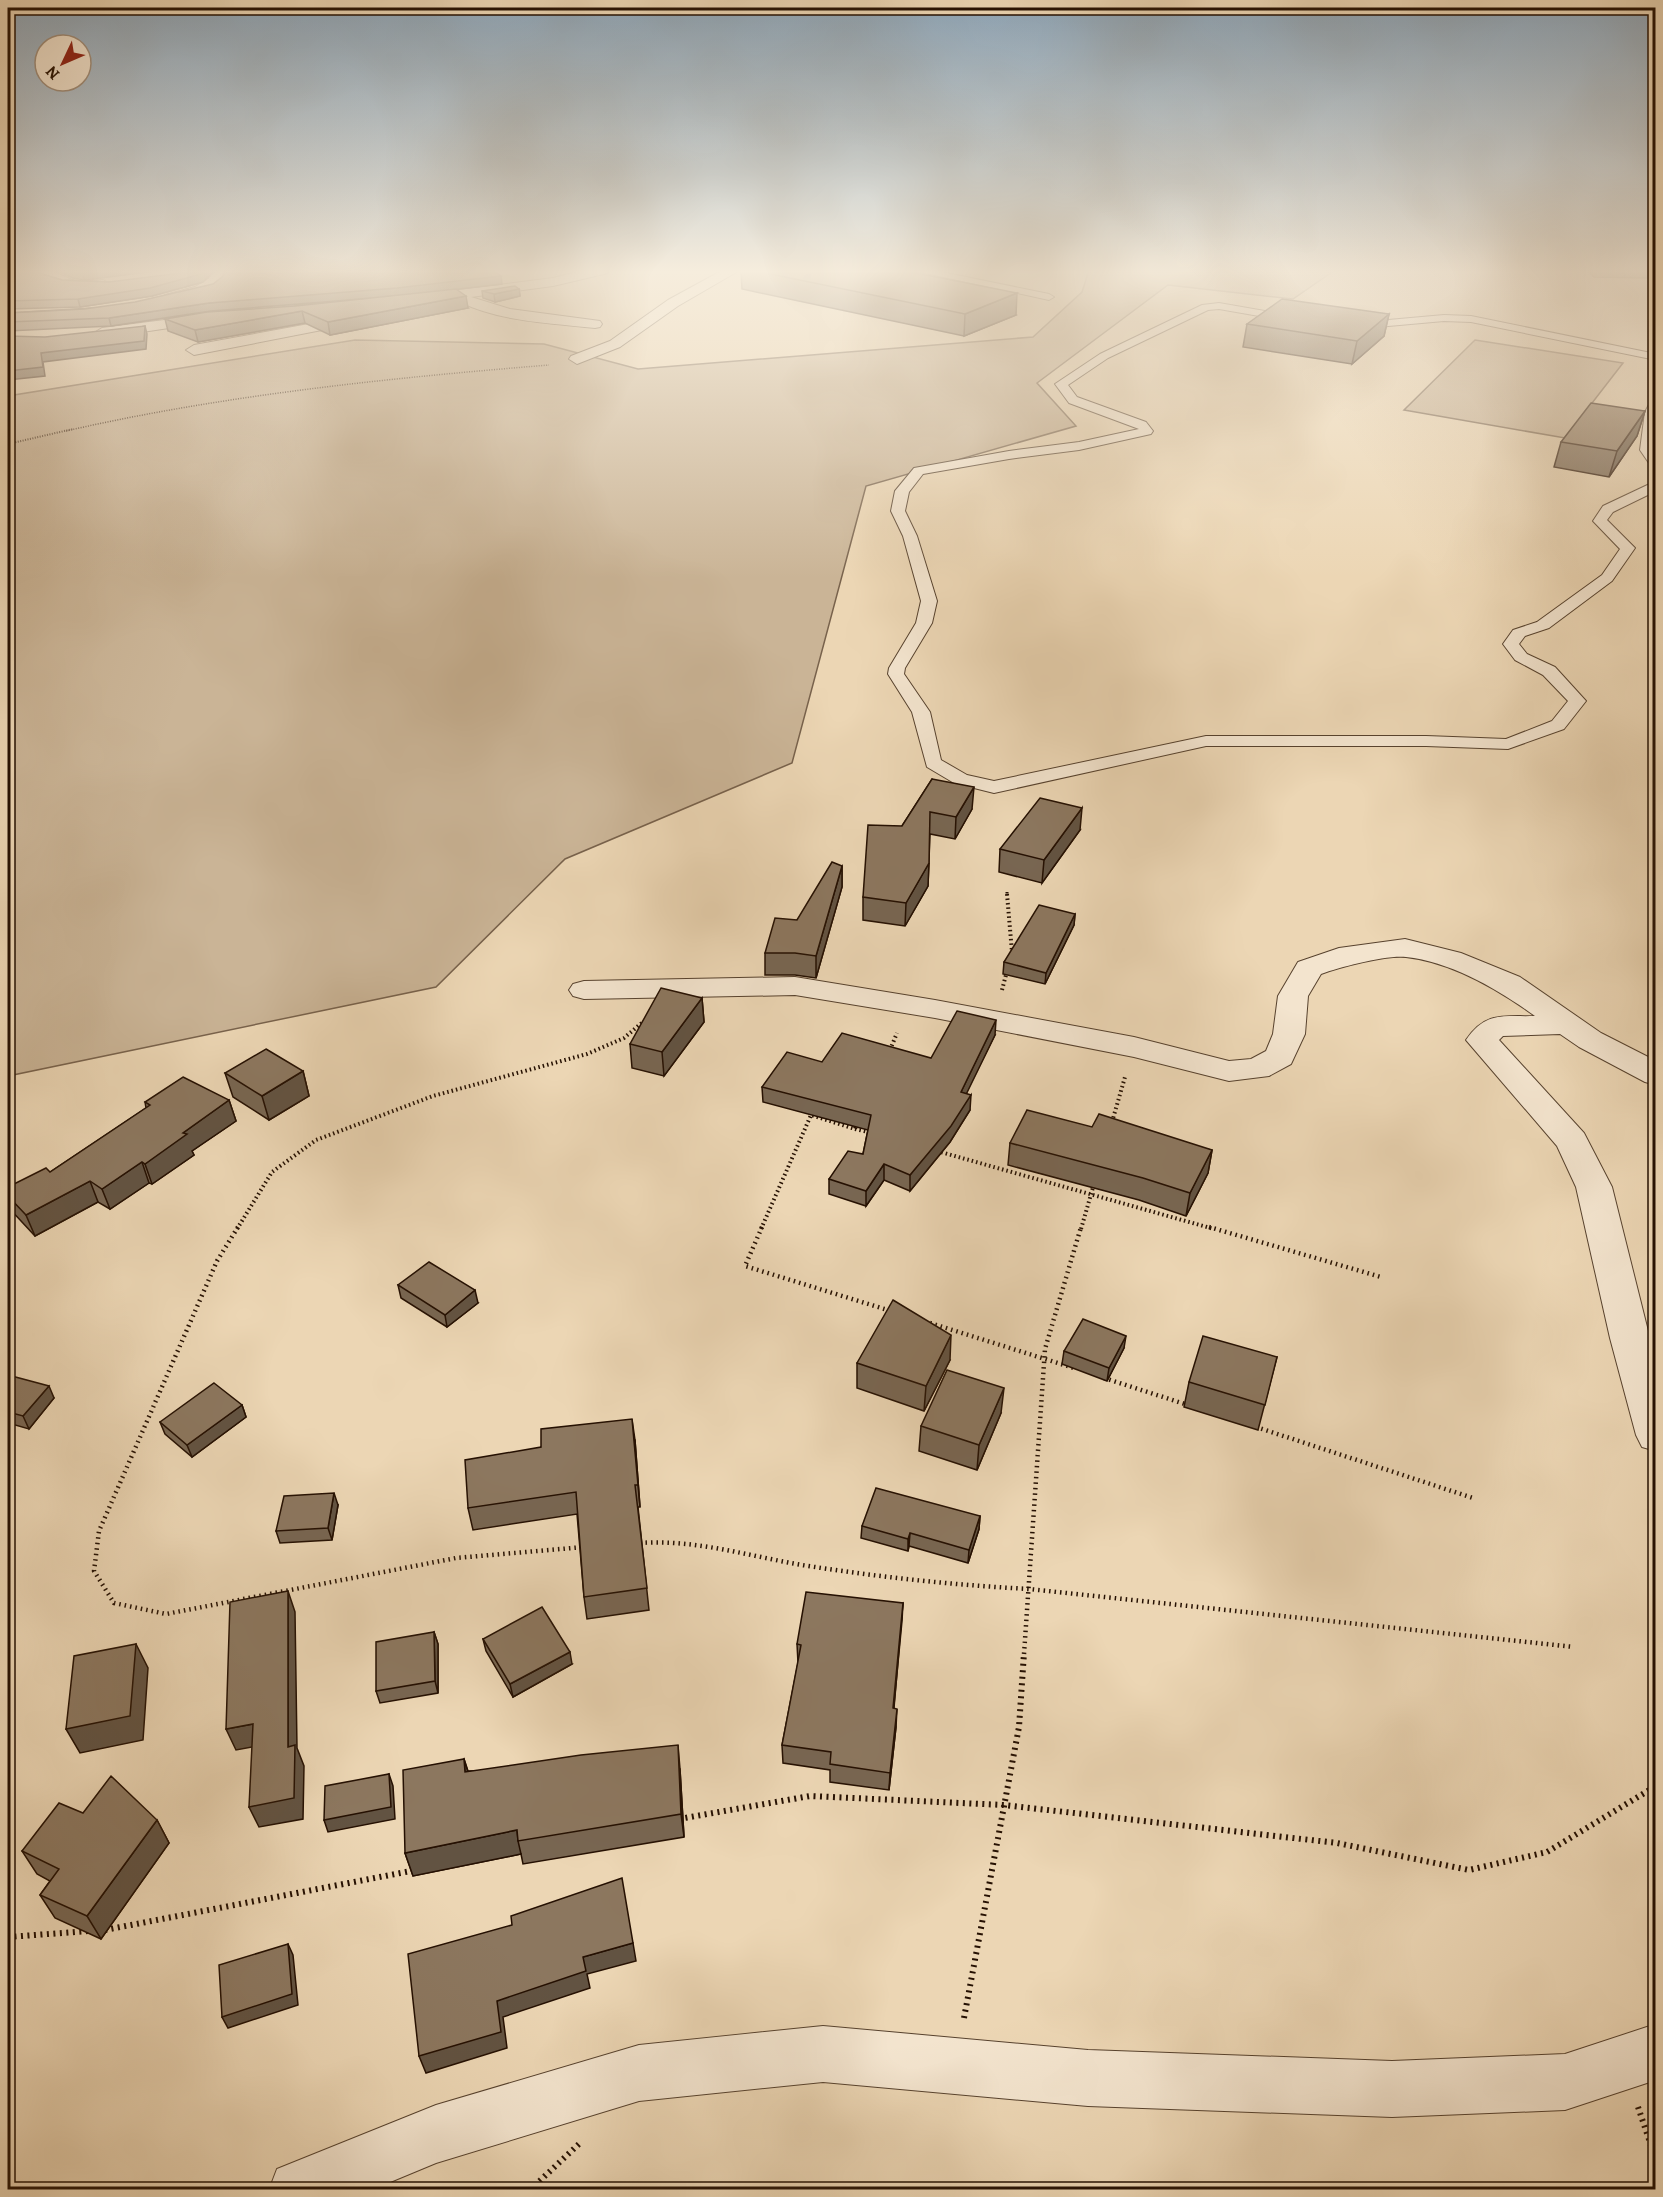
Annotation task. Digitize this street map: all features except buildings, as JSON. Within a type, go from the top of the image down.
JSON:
[{"type":"street","points":[[584,990],[795,986],[995,1020],[1134,1047],[1229,1071],[1258,1069],[1280,1057],[1289,1034],[1293,996],[1309,968],[1339,957],[1405,948],[1450,959],[1509,983],[1590,1040],[1656,1075]]},
{"type":"street","points":[[1566,1024],[1494,1027],[1482,1040],[1572,1141],[1594,1187],[1629,1338],[1656,1435]]},
{"type":"street","points":[[298,2190],[436,2134],[639,2073],[823,2054],[1088,2078],[1392,2090],[1565,2082],[1640,2057]]},
{"type":"lane","points":[[1079,373],[1061,384],[1072,400],[1142,425],[1147,432],[1079,446],[1009,454],[919,471],[902,491],[898,511],[910,536],[929,601],[924,623],[897,668],[896,674],[921,712],[933,763],[961,779],[994,787],[1206,741],[1426,741],[1508,744],[1558,725],[1577,701],[1550,671],[1521,657],[1511,644],[1519,633],[1543,625],[1607,578],[1628,548],[1600,521],[1608,509],[1656,485]]},
{"type":"lane","points":[[1656,402],[1651,412],[1646,450],[1656,463]]},
{"type":"path","points":[[8,444],[140,414],[417,376],[463,373]]},
{"type":"path","points":[[995,1020],[1012,950],[1007,892]]},
{"type":"path","points":[[596,1546],[456,1558],[165,1614],[114,1603],[94,1572],[99,1531],[218,1261],[272,1172],[315,1140],[433,1096],[587,1054],[624,1038],[645,1020],[664,989]]},
{"type":"path","points":[[887,1056],[910,1005]]},
{"type":"path","points":[[1111,1125],[1134,1047]]},
{"type":"path","points":[[877,1135],[811,1115],[745,1266],[900,1314]]},
{"type":"path","points":[[855,1129],[860,1119]]},
{"type":"path","points":[[934,1150],[1381,1277]]},
{"type":"path","points":[[955,2066],[1019,1727],[1044,1359],[1095,1181]]},
{"type":"path","points":[[922,1321],[1078,1370]]},
{"type":"path","points":[[1101,1377],[1191,1406]]},
{"type":"path","points":[[1248,1425],[1473,1498]]},
{"type":"path","points":[[631,1544],[654,1542],[724,1550],[946,1585],[1029,1589],[1574,1647]]},
{"type":"path","points":[[671,1821],[810,1796],[1004,1805],[1337,1844],[1469,1870],[1547,1852],[1656,1786]]},
{"type":"path","points":[[8,1937],[106,1930],[428,1867]]},
{"type":"path","points":[[1640,2057],[1656,2160]]},
{"type":"shaded area","points":[[153,373],[1051,373],[1037,383],[1076,426],[866,486],[792,763],[565,859],[436,987],[8,1076],[8,396]]},
{"type":"shaded area","points":[[1442,373],[1616,373],[1565,438],[1404,410]]}]
